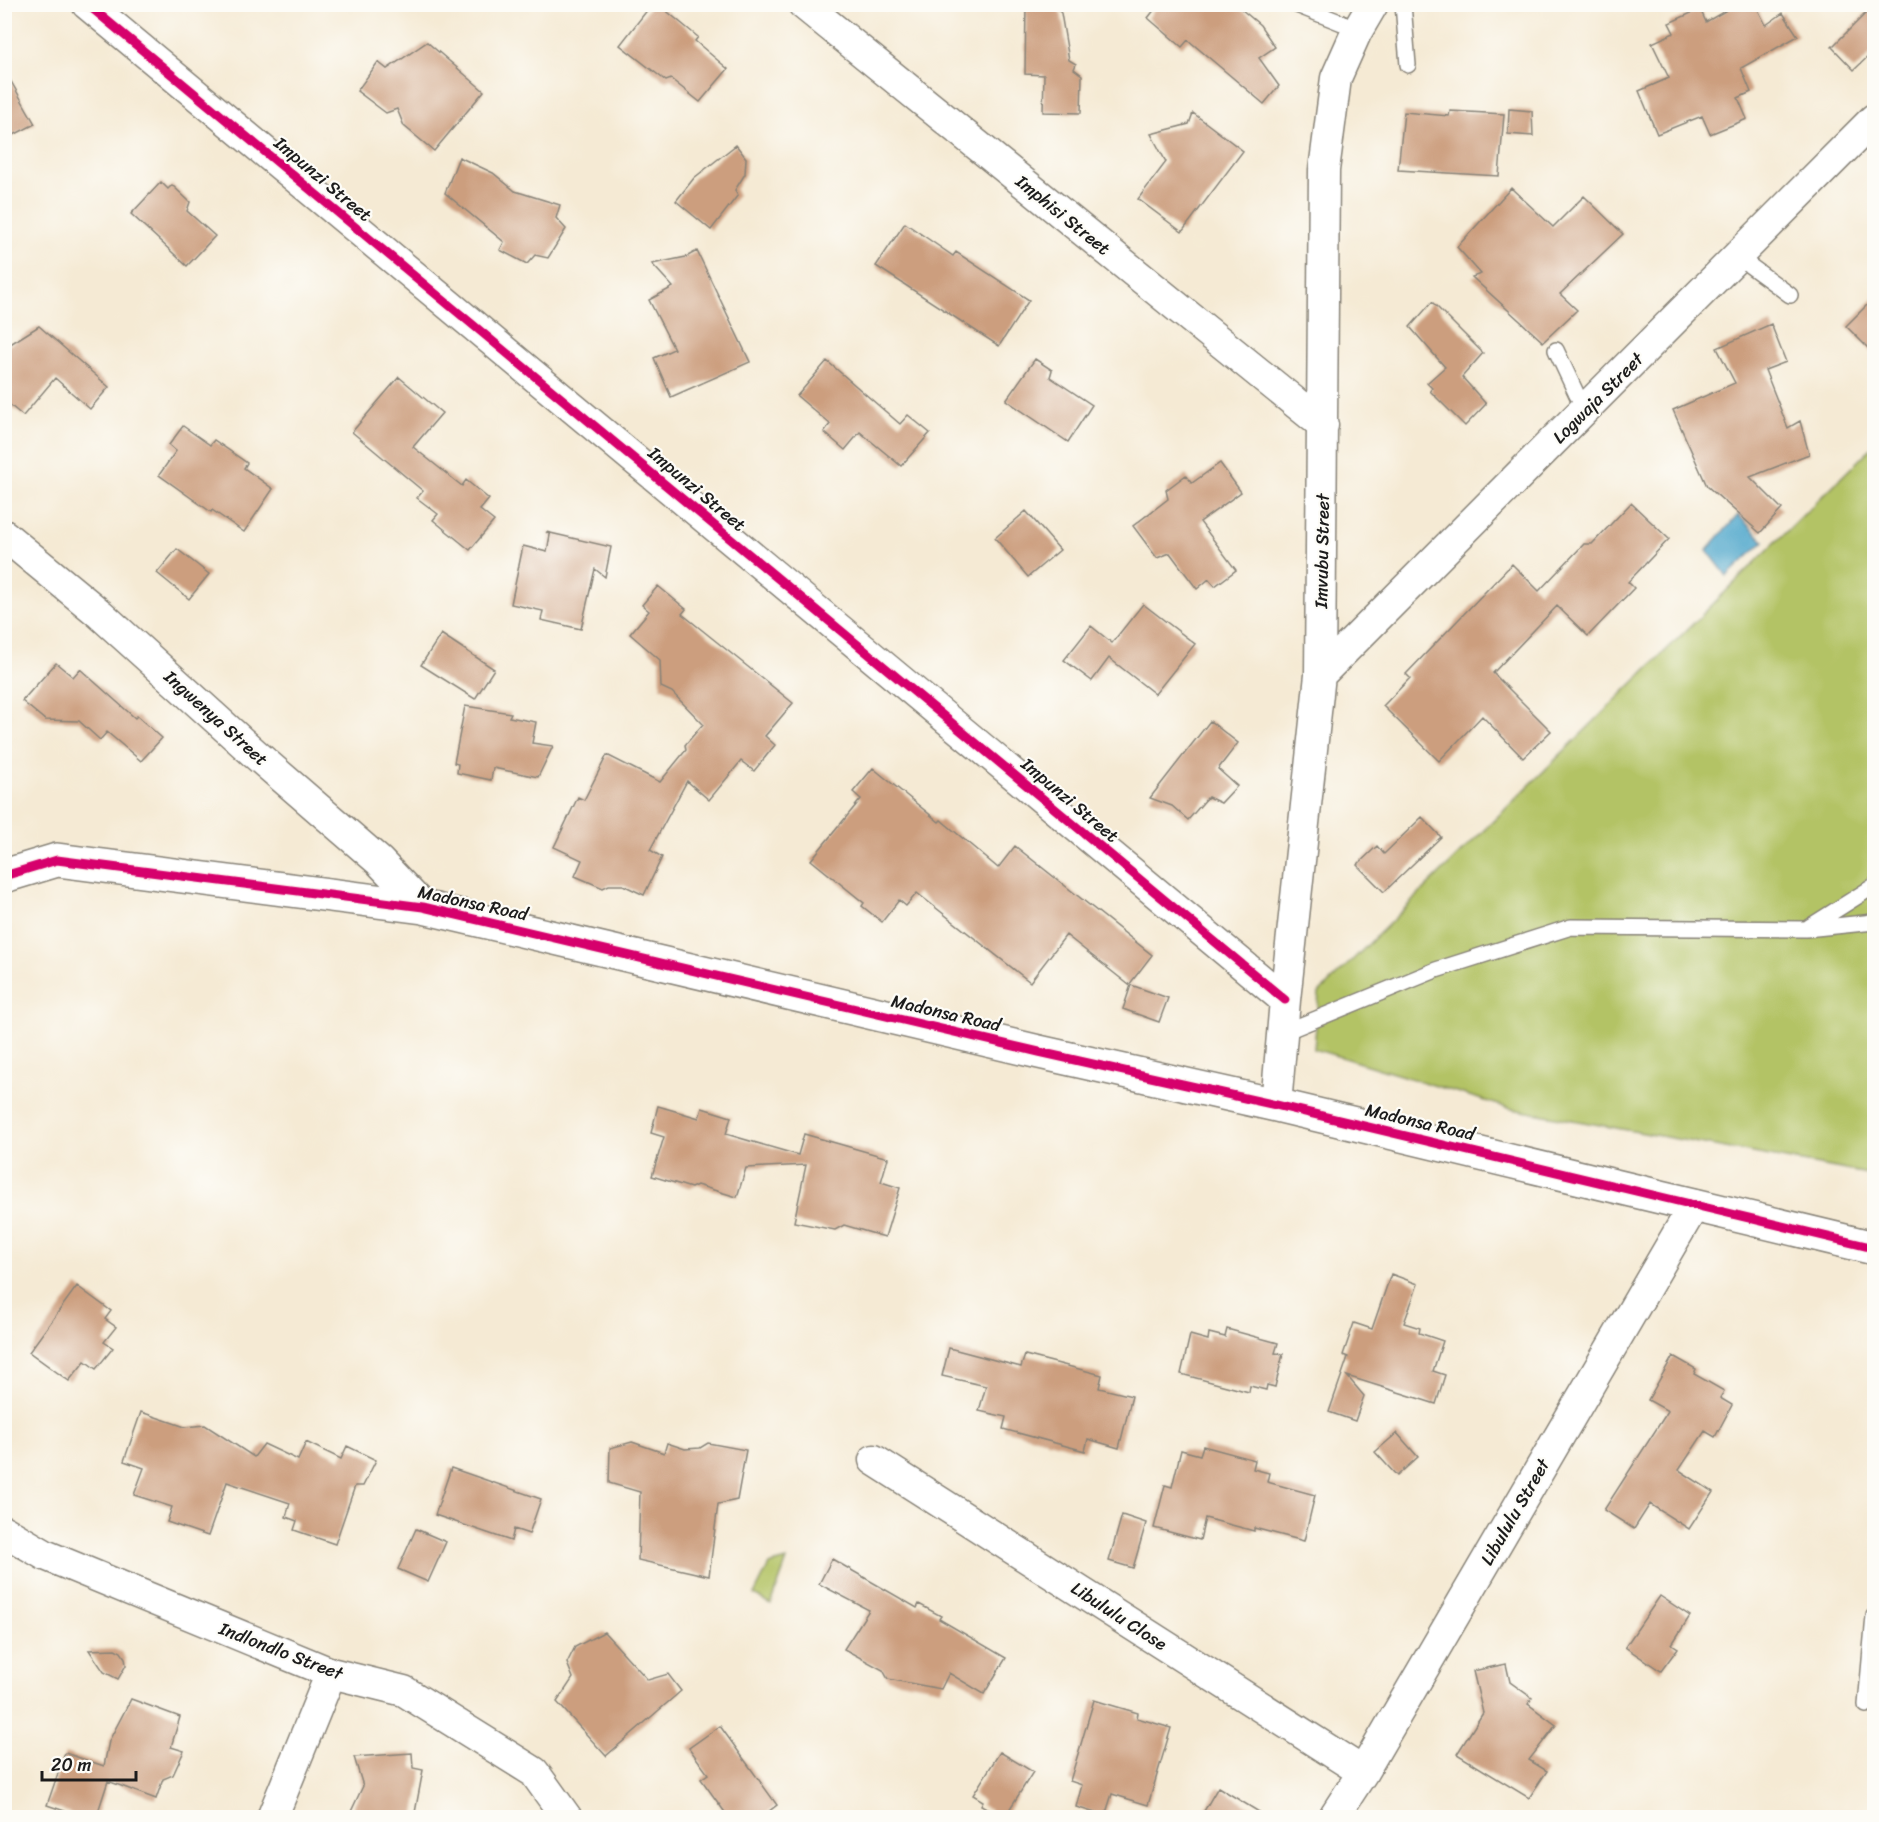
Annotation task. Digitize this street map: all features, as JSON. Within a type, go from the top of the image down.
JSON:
[{"type":"street","name":"Impunzi Street","points":[[87,4],[1285,1000]]},
{"type":"street","name":"Imphisi Street","points":[[802,4],[1323,425]]},
{"type":"street","name":"Imvubu Street","points":[[1276,1105],[1320,675],[1324,170],[1336,78],[1356,33],[1373,4]]},
{"type":"street","name":"Logwaja Street","points":[[1320,675],[1875,119]]},
{"type":"street","name":"Ingwenya Street","points":[[4,536],[100,614],[254,753],[379,861],[423,907]]},
{"type":"street","name":"Madonsa Road","points":[[4,876],[57,860],[423,907],[1004,1044],[1276,1105],[1875,1248]]},
{"type":"street","name":"Libululu Street","points":[[1333,1818],[1363,1772],[1695,1204]]},
{"type":"street","name":"Libululu Close","points":[[874,1460],[1363,1772]]},
{"type":"street","name":"Indlondlo Street","points":[[4,1531],[45,1555],[331,1673],[404,1691],[534,1772],[567,1818]]},
{"type":"street","points":[[272,1818],[331,1673]]},
{"type":"lane","points":[[1294,4],[1342,23],[1356,33]]},
{"type":"lane","points":[[1403,4],[1408,65]]},
{"type":"lane","points":[[1738,257],[1790,295]]},
{"type":"lane","points":[[1556,350],[1577,395],[1587,409]]},
{"type":"lane","points":[[1806,929],[1875,886]]},
{"type":"lane","points":[[1282,1033],[1436,970],[1571,927],[1806,929],[1875,922]]},
{"type":"lane","points":[[1866,1705],[1875,1616]]},
{"type":"green space","points":[[1874,445],[1874,1175],[1512,1109],[1314,1049],[1319,993]]},
{"type":"green space","points":[[787,1560],[771,1605],[754,1595],[769,1565]]},
{"type":"water","points":[[1738,515],[1764,541],[1727,576],[1707,550]]},
{"type":"building","points":[[652,4],[658,4],[698,37],[695,41],[728,69],[700,102],[671,79],[666,81],[620,45]]},
{"type":"building","points":[[1026,4],[1052,4],[1061,13],[1069,60],[1076,64],[1074,69],[1082,75],[1081,113],[1043,112],[1044,75],[1025,74]]},
{"type":"building","points":[[1159,4],[1235,4],[1260,25],[1275,47],[1259,58],[1279,86],[1264,104],[1188,40],[1182,47],[1148,18]]},
{"type":"building","points":[[1737,4],[1755,4],[1766,25],[1783,13],[1798,36],[1741,68],[1751,92],[1738,98],[1747,119],[1710,134],[1702,116],[1657,134],[1639,91],[1669,78],[1652,43],[1674,33],[1669,23],[1700,9],[1706,22]]},
{"type":"building","points":[[1875,4],[1875,50],[1854,70],[1832,47]]},
{"type":"building","points":[[427,42],[484,91],[434,151],[404,126],[397,109],[386,113],[357,91],[378,62],[387,69]]},
{"type":"building","points":[[4,69],[35,124],[4,140]]},
{"type":"building","points":[[1509,109],[1532,111],[1533,136],[1508,134]]},
{"type":"building","points":[[1450,111],[1504,114],[1499,176],[1398,170],[1404,112],[1449,116]]},
{"type":"building","points":[[1193,113],[1243,151],[1182,232],[1138,199],[1166,162],[1151,134],[1189,124]]},
{"type":"building","points":[[736,145],[746,158],[745,174],[735,190],[738,195],[711,230],[676,201],[694,178]]},
{"type":"building","points":[[459,157],[493,173],[515,191],[560,205],[556,218],[566,229],[548,258],[535,255],[527,264],[500,250],[504,242],[445,193]]},
{"type":"building","points":[[161,182],[168,189],[172,185],[190,202],[187,211],[215,236],[187,266],[131,214]]},
{"type":"building","points":[[1511,188],[1553,227],[1584,196],[1623,234],[1560,294],[1577,310],[1543,342],[1472,277],[1481,274],[1457,247]]},
{"type":"building","points":[[905,223],[953,256],[956,252],[1029,300],[999,346],[876,266]]},
{"type":"building","points":[[697,251],[750,362],[671,397],[654,358],[674,349],[649,300],[673,287],[652,264],[686,257]]},
{"type":"building","points":[[1875,297],[1875,355],[1846,326]]},
{"type":"building","points":[[1432,302],[1483,353],[1462,377],[1486,404],[1465,426],[1430,391],[1432,388],[1427,383],[1445,367],[1410,327]]},
{"type":"building","points":[[1771,324],[1786,362],[1765,370],[1788,428],[1800,421],[1809,454],[1750,477],[1782,509],[1760,533],[1707,486],[1673,410],[1735,383],[1717,348]]},
{"type":"building","points":[[39,326],[109,387],[90,409],[55,378],[23,416],[4,400],[4,348]]},
{"type":"building","points":[[1035,359],[1052,370],[1050,377],[1092,405],[1068,442],[1006,400]]},
{"type":"building","points":[[827,361],[900,424],[908,415],[930,433],[901,466],[860,432],[845,450],[824,432],[830,424],[797,396]]},
{"type":"building","points":[[399,377],[442,413],[413,447],[462,486],[466,480],[489,499],[480,510],[494,521],[470,550],[433,520],[438,514],[417,498],[423,491],[352,432]]},
{"type":"building","points":[[183,426],[210,445],[214,440],[247,463],[244,468],[273,489],[244,532],[159,475],[176,451],[169,445]]},
{"type":"building","points":[[1220,463],[1241,492],[1200,522],[1236,570],[1215,586],[1209,579],[1197,589],[1170,553],[1157,558],[1133,526],[1168,499],[1166,490],[1186,475],[1192,483]]},
{"type":"building","points":[[1631,503],[1669,539],[1628,582],[1634,588],[1588,636],[1557,606],[1493,673],[1551,731],[1523,758],[1482,716],[1439,761],[1383,706],[1410,678],[1406,674],[1512,564],[1539,591],[1584,544],[1592,544]]},
{"type":"building","points":[[1026,511],[1060,550],[1028,577],[995,538]]},
{"type":"building","points":[[546,532],[611,547],[605,577],[595,569],[581,629],[541,620],[543,611],[511,604],[523,546],[547,552],[550,535]]},
{"type":"building","points":[[177,549],[209,574],[189,599],[157,573]]},
{"type":"building","points":[[658,586],[686,609],[682,614],[793,703],[765,736],[775,745],[754,771],[741,761],[709,800],[687,781],[650,850],[662,857],[644,895],[623,885],[609,885],[603,888],[575,876],[582,860],[554,847],[578,797],[584,800],[607,755],[660,782],[686,750],[685,745],[703,724],[672,692],[661,687],[660,660],[630,634],[649,611],[642,605]]},
{"type":"building","points":[[1143,604],[1195,644],[1155,694],[1109,658],[1092,681],[1064,660],[1091,626],[1112,643]]},
{"type":"building","points":[[441,634],[494,669],[475,699],[421,665]]},
{"type":"building","points":[[56,663],[73,677],[80,669],[135,718],[137,716],[162,738],[141,761],[107,732],[100,740],[79,721],[45,720],[22,701]]},
{"type":"building","points":[[465,706],[511,713],[509,717],[536,722],[532,743],[553,746],[538,777],[493,768],[491,780],[457,773],[458,764],[454,763]]},
{"type":"building","points":[[1210,721],[1238,743],[1218,769],[1237,786],[1221,803],[1208,797],[1188,820],[1172,806],[1150,798]]},
{"type":"building","points":[[873,768],[939,822],[941,820],[998,868],[1015,846],[1152,955],[1129,985],[1066,935],[1030,982],[917,893],[906,906],[899,900],[882,922],[862,906],[864,903],[811,860],[861,799],[853,792]]},
{"type":"building","points":[[1422,817],[1441,837],[1384,892],[1357,865],[1377,846],[1384,854]]},
{"type":"building","points":[[1131,985],[1168,998],[1159,1022],[1123,1009]]},
{"type":"building","points":[[658,1106],[699,1118],[702,1108],[731,1117],[726,1134],[798,1155],[804,1134],[888,1158],[881,1182],[900,1188],[885,1237],[844,1225],[835,1230],[794,1222],[806,1165],[746,1168],[737,1197],[697,1185],[691,1188],[652,1176],[664,1137],[651,1133]]},
{"type":"building","points":[[1391,1274],[1418,1284],[1404,1323],[1420,1328],[1419,1333],[1443,1341],[1433,1371],[1445,1375],[1436,1404],[1347,1376],[1364,1396],[1355,1421],[1329,1412],[1348,1357],[1343,1355],[1354,1323],[1372,1329]]},
{"type":"building","points":[[77,1286],[111,1311],[105,1319],[116,1327],[104,1342],[113,1348],[96,1369],[85,1361],[69,1381],[29,1352]]},
{"type":"building","points":[[1227,1329],[1278,1343],[1275,1353],[1283,1354],[1275,1387],[1267,1385],[1266,1390],[1250,1386],[1249,1392],[1181,1374],[1190,1335],[1208,1340],[1209,1333],[1225,1337]]},
{"type":"building","points":[[949,1348],[1021,1367],[1025,1355],[1102,1375],[1099,1388],[1132,1396],[1119,1448],[1088,1439],[1085,1451],[1003,1429],[1006,1417],[979,1411],[986,1386],[942,1376]]},
{"type":"building","points":[[1673,1356],[1696,1369],[1694,1374],[1724,1391],[1720,1398],[1732,1405],[1715,1437],[1705,1431],[1679,1470],[1713,1492],[1689,1529],[1650,1504],[1634,1529],[1604,1510],[1668,1411],[1648,1400]]},
{"type":"building","points":[[141,1412],[185,1427],[205,1425],[254,1457],[264,1444],[298,1460],[306,1442],[341,1459],[347,1446],[376,1460],[363,1486],[355,1486],[335,1544],[294,1530],[297,1521],[286,1517],[290,1503],[227,1482],[208,1536],[167,1522],[172,1507],[134,1495],[144,1468],[124,1461]]},
{"type":"building","points":[[1397,1433],[1418,1457],[1397,1476],[1375,1452]]},
{"type":"building","points":[[632,1442],[664,1453],[667,1443],[685,1449],[700,1448],[708,1443],[746,1450],[737,1500],[718,1504],[709,1576],[638,1560],[640,1492],[609,1483],[610,1448]]},
{"type":"building","points":[[1203,1446],[1255,1460],[1253,1469],[1269,1473],[1267,1482],[1315,1495],[1304,1541],[1205,1518],[1200,1540],[1154,1528],[1165,1485],[1172,1487],[1181,1450],[1200,1455]]},
{"type":"building","points":[[451,1468],[541,1499],[529,1534],[514,1529],[511,1541],[435,1515]]},
{"type":"building","points":[[1122,1515],[1146,1523],[1133,1568],[1109,1561]]},
{"type":"building","points":[[416,1529],[446,1542],[428,1582],[398,1569]]},
{"type":"building","points":[[832,1559],[917,1608],[919,1604],[941,1616],[939,1619],[1006,1658],[984,1694],[949,1673],[941,1689],[888,1679],[883,1670],[844,1649],[869,1610],[819,1584]]},
{"type":"building","points":[[1660,1596],[1690,1616],[1672,1644],[1678,1648],[1661,1671],[1625,1647]]},
{"type":"building","points":[[604,1632],[648,1680],[668,1674],[681,1691],[606,1756],[557,1702],[573,1678],[567,1663],[575,1647]]},
{"type":"building","points":[[115,1649],[121,1652],[126,1665],[118,1679],[104,1672],[89,1650]]},
{"type":"building","points":[[1506,1664],[1510,1682],[1532,1698],[1528,1704],[1556,1725],[1529,1760],[1547,1771],[1529,1798],[1457,1754],[1483,1713],[1473,1671]]},
{"type":"building","points":[[131,1699],[180,1717],[171,1747],[184,1751],[173,1775],[163,1779],[156,1799],[108,1781],[96,1818],[85,1818],[47,1805],[65,1753],[104,1766],[109,1741]]},
{"type":"building","points":[[1094,1700],[1138,1713],[1137,1718],[1171,1728],[1148,1805],[1112,1794],[1105,1816],[1076,1807],[1082,1785],[1070,1781]]},
{"type":"building","points":[[720,1726],[777,1805],[760,1818],[729,1818],[701,1779],[708,1774],[689,1748]]},
{"type":"building","points":[[1000,1752],[1033,1772],[1004,1818],[981,1805],[983,1801],[973,1795]]},
{"type":"building","points":[[412,1753],[413,1768],[423,1770],[414,1818],[348,1818],[363,1786],[354,1757]]},
{"type":"building","points":[[1218,1787],[1269,1818],[1200,1818]]},
{"type":"cycle path","points":[[87,4],[1285,1000]]},
{"type":"cycle path","points":[[4,876],[57,860],[423,907],[1039,1052],[1276,1105],[1874,1248]]}]
